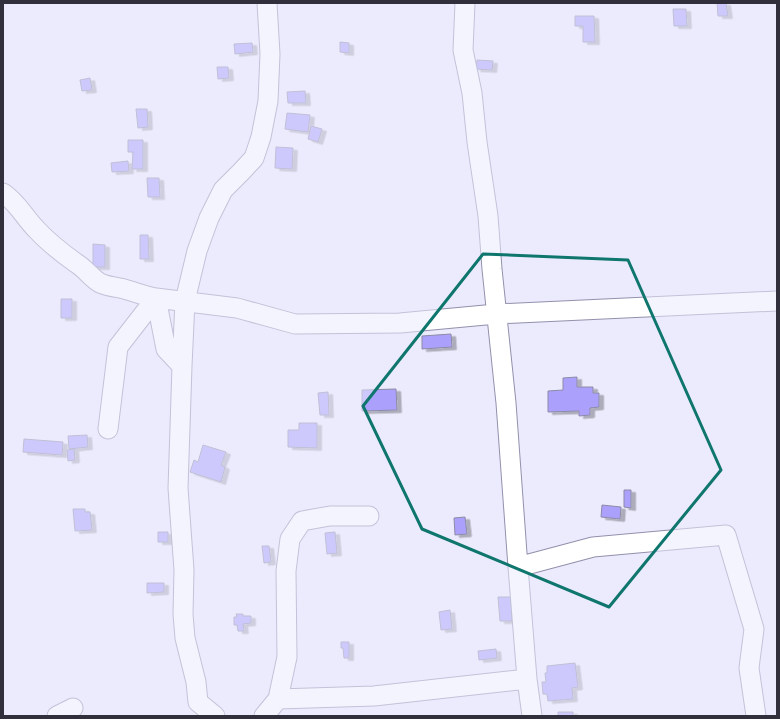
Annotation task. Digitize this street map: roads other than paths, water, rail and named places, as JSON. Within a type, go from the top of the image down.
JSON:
[{"type":"street","points":[[215,716],[198,702],[196,682],[186,638],[183,614],[184,570],[178,488],[185,301],[197,251],[209,218],[223,190],[254,158],[262,137],[268,101],[270,54],[268,3]]},
{"type":"street","points":[[465,3],[463,50],[475,120],[488,216],[496,314],[506,403],[527,678],[532,716]]},
{"type":"street","points":[[3,193],[18,205],[39,232],[93,279],[100,283],[142,296],[237,308],[295,324],[400,323],[496,314],[777,300]]},
{"type":"street","points":[[156,298],[166,348],[182,366]]},
{"type":"street","points":[[108,428],[118,347],[156,298]]},
{"type":"street","points":[[264,716],[278,699],[287,657],[286,571],[290,539],[302,521],[330,516],[369,516]]},
{"type":"street","points":[[518,567],[593,547],[726,535],[754,629],[749,668],[756,716]]},
{"type":"street","points":[[278,699],[374,696],[527,678]]}]
